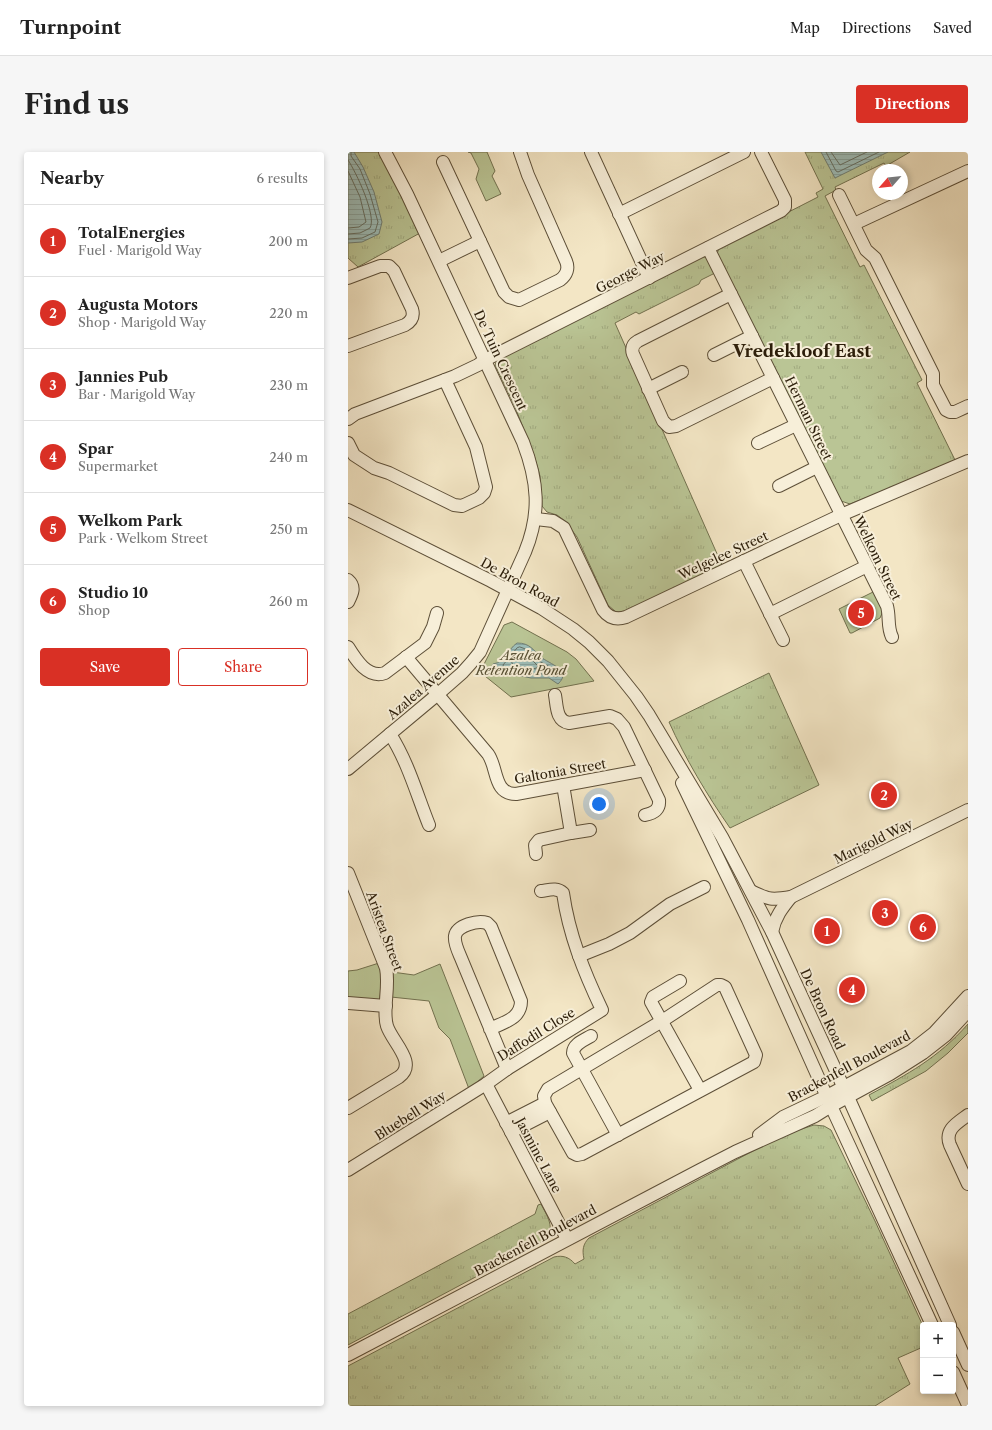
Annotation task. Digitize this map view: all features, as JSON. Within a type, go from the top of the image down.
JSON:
[{"type":"street","name":"De Tuin Crescent","points":[[384,152],[407,194],[439,261],[529,457],[536,495],[536,518],[530,539],[508,589]]},
{"type":"street","points":[[443,162],[504,292],[512,299],[523,299],[560,280],[566,273],[567,265],[528,175],[520,152]]},
{"type":"street","points":[[591,152],[649,278]]},
{"type":"street","points":[[619,214],[744,152]]},
{"type":"street","name":"George Way","points":[[348,419],[355,414],[446,380],[478,365],[485,360],[779,213],[785,207],[785,200],[761,152]]},
{"type":"street","points":[[854,224],[968,171]]},
{"type":"street","points":[[839,195],[866,250],[875,258],[926,361],[932,374],[933,385],[944,408],[953,412],[968,406]]},
{"type":"street","points":[[439,261],[480,241]]},
{"type":"street","name":"Herman Street","points":[[708,248],[841,515]]},
{"type":"street","points":[[348,278],[380,266],[389,266],[394,271],[412,309],[413,315],[410,321],[405,325],[348,346]]},
{"type":"street","points":[[731,294],[634,344],[632,352],[664,424],[669,427],[674,427],[773,378]]},
{"type":"street","points":[[714,356],[752,336]]},
{"type":"street","points":[[648,389],[682,372]]},
{"type":"street","points":[[348,443],[354,455],[374,468],[389,473],[454,505],[462,506],[479,498],[484,493],[486,486],[476,447],[446,380]]},
{"type":"street","points":[[758,443],[796,425]]},
{"type":"street","name":"Welgelee Street","points":[[536,518],[554,520],[564,528],[603,610],[607,615],[614,618],[626,617],[841,515],[968,462]]},
{"type":"street","points":[[779,486],[817,467]]},
{"type":"street","name":"De Bron Road","points":[[348,510],[508,589],[573,629],[589,642],[617,672],[649,715],[722,837],[772,932],[846,1092],[949,1322]]},
{"type":"street","name":"Welkom Street","points":[[841,515],[887,606],[889,627],[892,637]]},
{"type":"street","points":[[744,561],[783,640]]},
{"type":"street","points":[[770,614],[866,566]]},
{"type":"street","points":[[348,580],[352,586],[353,592],[348,602]]},
{"type":"street","name":"Azalea Avenue","points":[[348,769],[462,673],[480,652],[508,589]]},
{"type":"street","points":[[348,647],[365,669],[374,674],[385,673],[421,647],[428,638],[437,613]]},
{"type":"street","name":"Galtonia Street","points":[[406,657],[491,758],[498,785],[507,793],[516,794],[645,770]]},
{"type":"street","points":[[555,695],[560,718],[566,723],[606,716],[617,719],[627,731],[659,800],[658,807],[654,812],[646,815]]},
{"type":"street","name":"De Bron Road","points":[[649,715],[748,920],[931,1322]]},
{"type":"street","points":[[390,734],[398,746],[429,825]]},
{"type":"street","points":[[564,785],[571,834]]},
{"type":"street","name":"Marigold Way","points":[[751,891],[768,899],[774,900],[791,897],[968,810]]},
{"type":"street","points":[[536,854],[535,845],[539,840],[590,830]]},
{"type":"street","name":"Aristea Street","points":[[348,873],[386,968],[388,980],[385,1020],[387,1028],[406,1062],[406,1068],[403,1074],[348,1108]]},
{"type":"street","points":[[541,892],[554,889],[560,890],[563,893],[567,919],[579,956],[609,944],[630,933],[670,904],[704,887]]},
{"type":"street","name":"Marigold Way","points":[[772,932],[774,920],[791,897]]},
{"type":"street","points":[[490,1029],[515,1016],[521,1008],[521,1001],[491,927],[487,923],[476,922],[465,926],[457,932],[455,941],[490,1029],[507,1068]]},
{"type":"street","name":"Daffodil Close","points":[[486,1084],[507,1068],[602,1010],[587,979],[579,956]]},
{"type":"street","points":[[680,980],[652,999],[652,1005],[700,1090]]},
{"type":"street","points":[[721,985],[725,987],[756,1055],[756,1059],[754,1062],[618,1135],[582,1154],[577,1155],[570,1150],[548,1107],[544,1096],[548,1089],[662,1021],[717,986],[721,985]]},
{"type":"street","name":"Brackenfell Boulevard","points":[[348,1355],[735,1152],[815,1116],[829,1101],[846,1092],[917,1047],[943,1024],[968,996]]},
{"type":"street","points":[[348,1003],[386,1006]]},
{"type":"street","name":"Brackenfell Boulevard","points":[[846,1092],[890,1074],[924,1054],[946,1035],[968,1011]]},
{"type":"street","points":[[591,1036],[576,1045],[573,1049],[573,1053],[618,1135]]},
{"type":"street","name":"Jasmine Lane","points":[[486,1084],[567,1239]]},
{"type":"street","name":"Bluebell Way","points":[[348,1170],[486,1084]]},
{"type":"street","points":[[509,1128],[548,1107]]},
{"type":"street","points":[[968,1115],[952,1128],[948,1139],[968,1184]]},
{"type":"street","points":[[956,1339],[968,1365]]},
{"type":"street","points":[[956,1379],[968,1405]]},
{"type":"green space","points":[[348,152],[379,152],[420,233],[358,267],[348,258]]},
{"type":"green space","points":[[468,152],[487,152],[495,171],[492,176],[501,194],[486,201],[476,179],[479,169],[471,153]]},
{"type":"green space","points":[[805,152],[910,152],[889,164],[872,164],[872,169],[835,187],[836,190],[825,196],[860,267],[864,265],[922,380],[917,383],[956,462],[850,504],[841,501],[717,254],[719,248],[724,245],[818,197],[816,193],[823,189]]},
{"type":"green space","points":[[701,257],[707,257],[717,272],[701,280],[699,284],[639,314],[636,312],[615,323],[722,565],[624,612],[616,612],[608,605],[577,537],[565,521],[557,515],[547,512],[542,506],[540,476],[534,455],[515,407],[495,365],[497,360]]},
{"type":"green space","points":[[875,591],[883,611],[880,618],[850,633],[839,609]]},
{"type":"green space","name":"Azalea Retention Pond","points":[[512,622],[567,652],[576,659],[594,681],[511,697],[480,672],[504,625]]},
{"type":"green space","points":[[769,673],[819,785],[730,828],[697,776],[669,722]]},
{"type":"green space","points":[[379,963],[382,976],[380,1000],[348,999],[348,971],[357,970]]},
{"type":"green space","points":[[440,964],[484,1076],[469,1089],[450,1039],[439,1028],[429,1001],[391,997],[392,972],[414,975]]},
{"type":"green space","points":[[968,1024],[968,1033],[948,1053],[926,1071],[872,1101],[869,1095],[897,1080],[934,1056]]},
{"type":"green space","points":[[814,1125],[824,1126],[831,1130],[921,1322],[920,1348],[898,1358],[910,1384],[875,1406],[348,1406],[348,1366],[554,1257],[566,1257],[575,1264],[584,1259],[584,1247],[589,1238],[783,1135]]},
{"type":"green space","points":[[541,1204],[550,1226],[550,1231],[545,1240],[348,1345],[348,1314],[535,1214],[538,1205]]},
{"type":"water","points":[[348,152],[354,152],[363,167],[374,192],[382,222],[379,234],[362,242],[348,243]]},
{"type":"water","points":[[821,152],[888,152],[835,178]]},
{"type":"water","points":[[517,643],[525,644],[533,649],[541,657],[561,671],[563,675],[558,684],[549,678],[531,678],[507,673],[493,668],[493,664],[501,661]]},
{"type":"place","name":"Welkom Park","points":[[861,613]]},
{"type":"place","name":"Augusta Motors","points":[[884,795]]},
{"type":"place","name":"Jannies Pub","points":[[885,913]]},
{"type":"place","name":"Studio 10","points":[[923,927]]},
{"type":"place","name":"TotalEnergies","points":[[827,931]]},
{"type":"place","name":"Spar","points":[[852,990]]},
{"type":"district","name":"Vredekloof East","points":[[802,351]]}]
